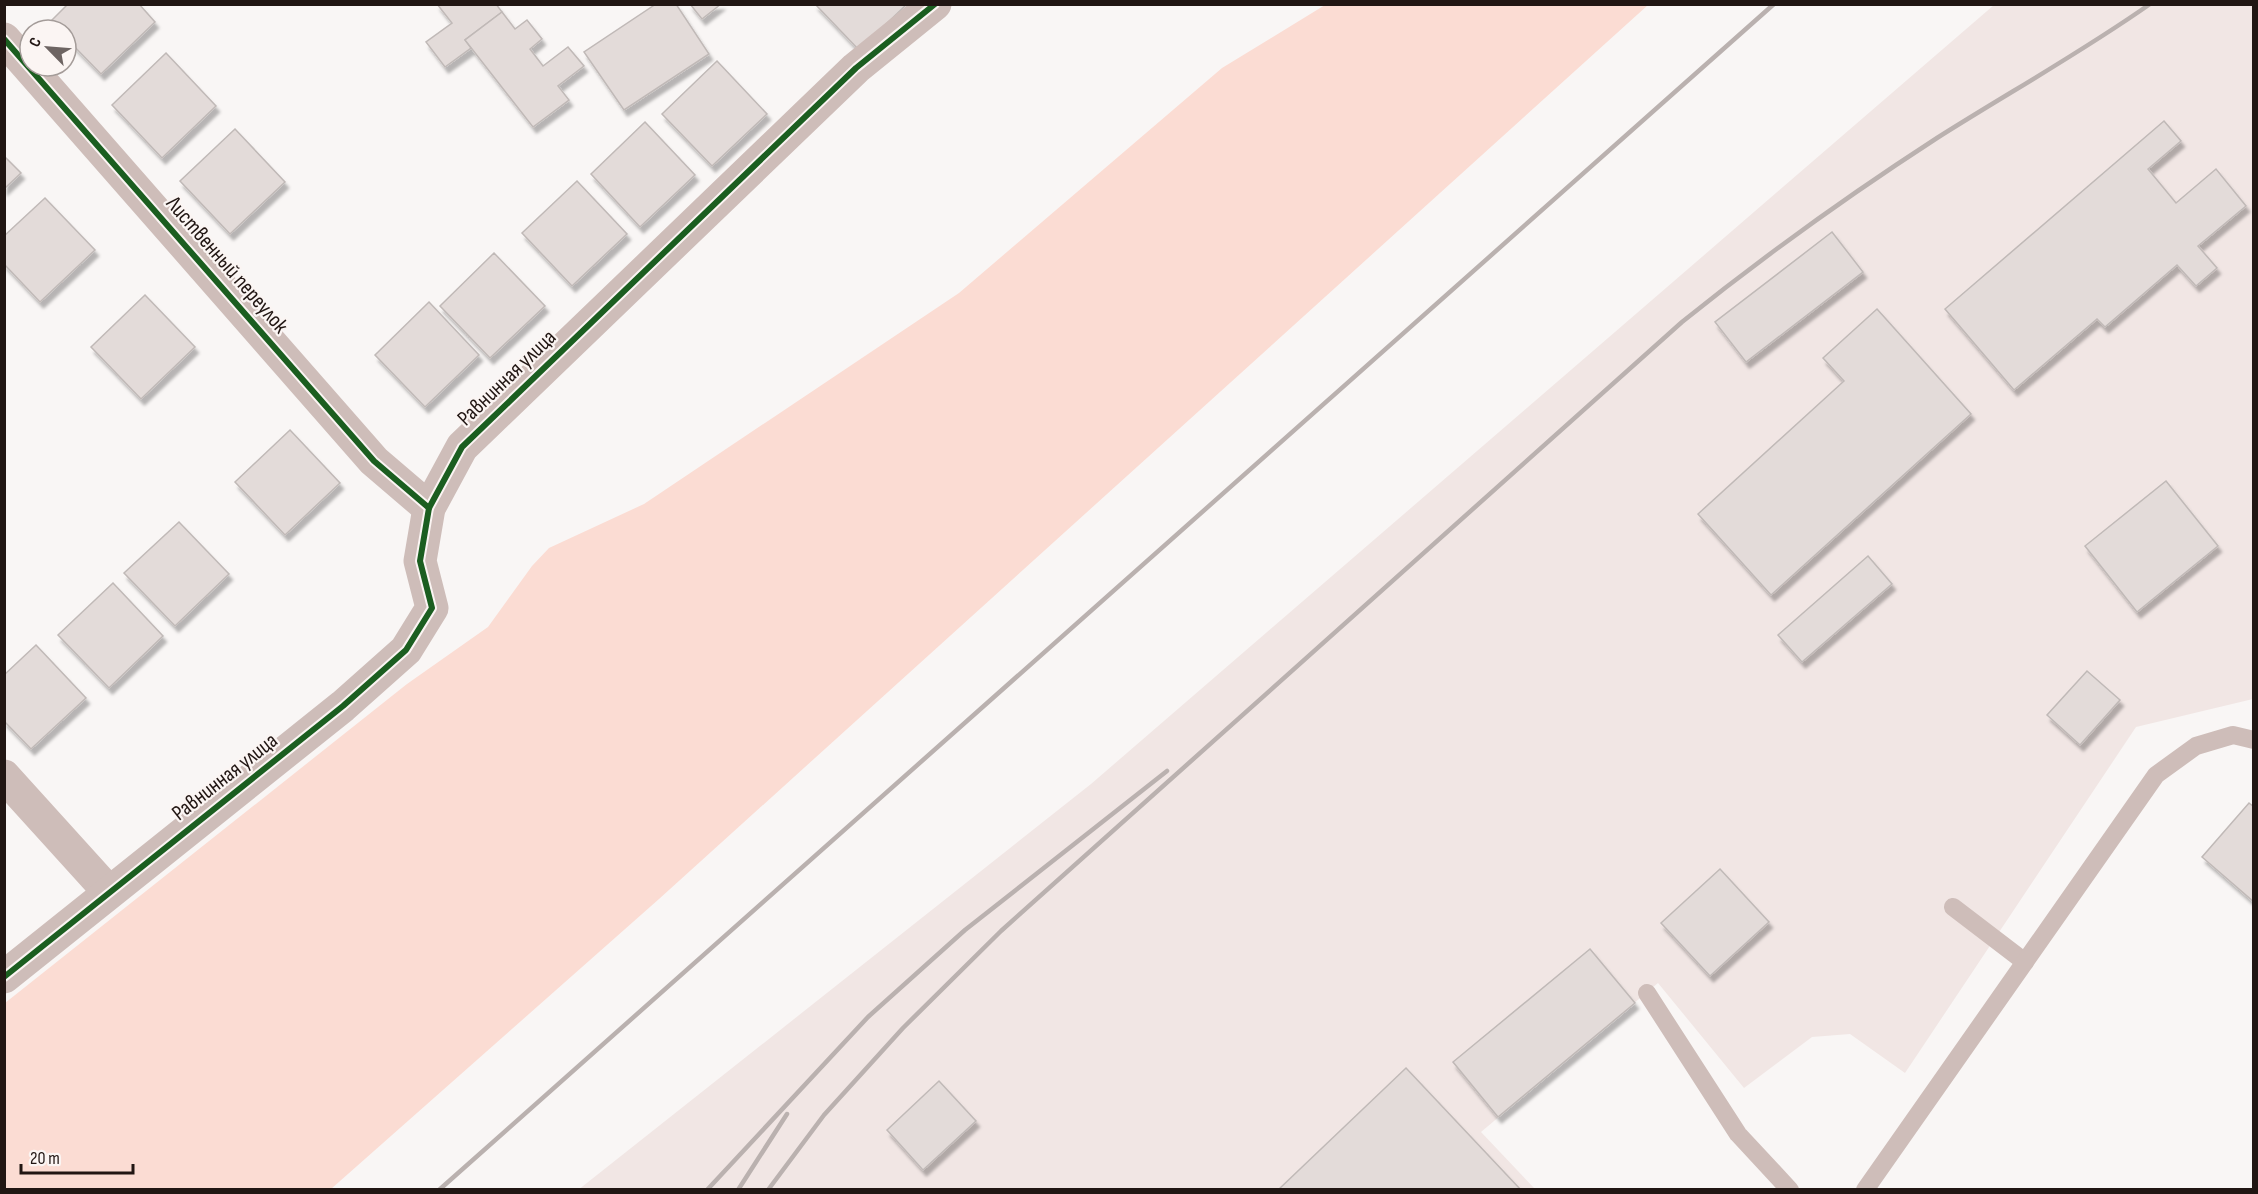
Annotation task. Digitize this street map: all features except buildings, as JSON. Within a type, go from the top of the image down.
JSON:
[{"type":"street","name":"Равнинная улица","points":[[4,977],[343,705],[406,650],[432,608],[420,561],[429,508],[462,447],[856,68],[934,4]]},
{"type":"street","name":"Лиственный переулок","points":[[4,39],[374,461],[429,508]]},
{"type":"street","points":[[4,776],[109,892]]},
{"type":"lane","points":[[1865,1190],[2156,775],[2196,746],[2233,735],[2253,740]]},
{"type":"lane","points":[[1953,907],[2025,962]]},
{"type":"lane","points":[[1647,993],[1738,1134],[1790,1190]]},
{"type":"shaded area","points":[[1325,5],[1648,5],[659,899],[331,1189],[5,1189],[5,1003],[407,684],[488,627],[532,566],[549,548],[644,504],[959,293],[1222,68]]},
{"type":"shaded area","points":[[1994,5],[2253,5],[2253,699],[2136,727],[1905,1073],[1850,1034],[1812,1037],[1744,1088],[1658,983],[1481,1132],[1535,1189],[578,1190],[1091,784]]},
{"type":"railway","points":[[439,1190],[1774,4]]},
{"type":"railway","points":[[768,1190],[824,1115],[903,1028],[1001,931],[1682,322],[1807,227],[1872,182],[1937,138],[2071,56],[2150,4]]},
{"type":"railway","points":[[707,1190],[868,1017],[965,930],[1167,771]]},
{"type":"railway","points":[[738,1190],[787,1114]]},
{"type":"cycle path","points":[[4,977],[343,706],[406,650],[432,608],[420,561],[429,508],[462,447],[856,68],[935,4]]},
{"type":"cycle path","points":[[4,39],[374,461],[429,508]]}]
